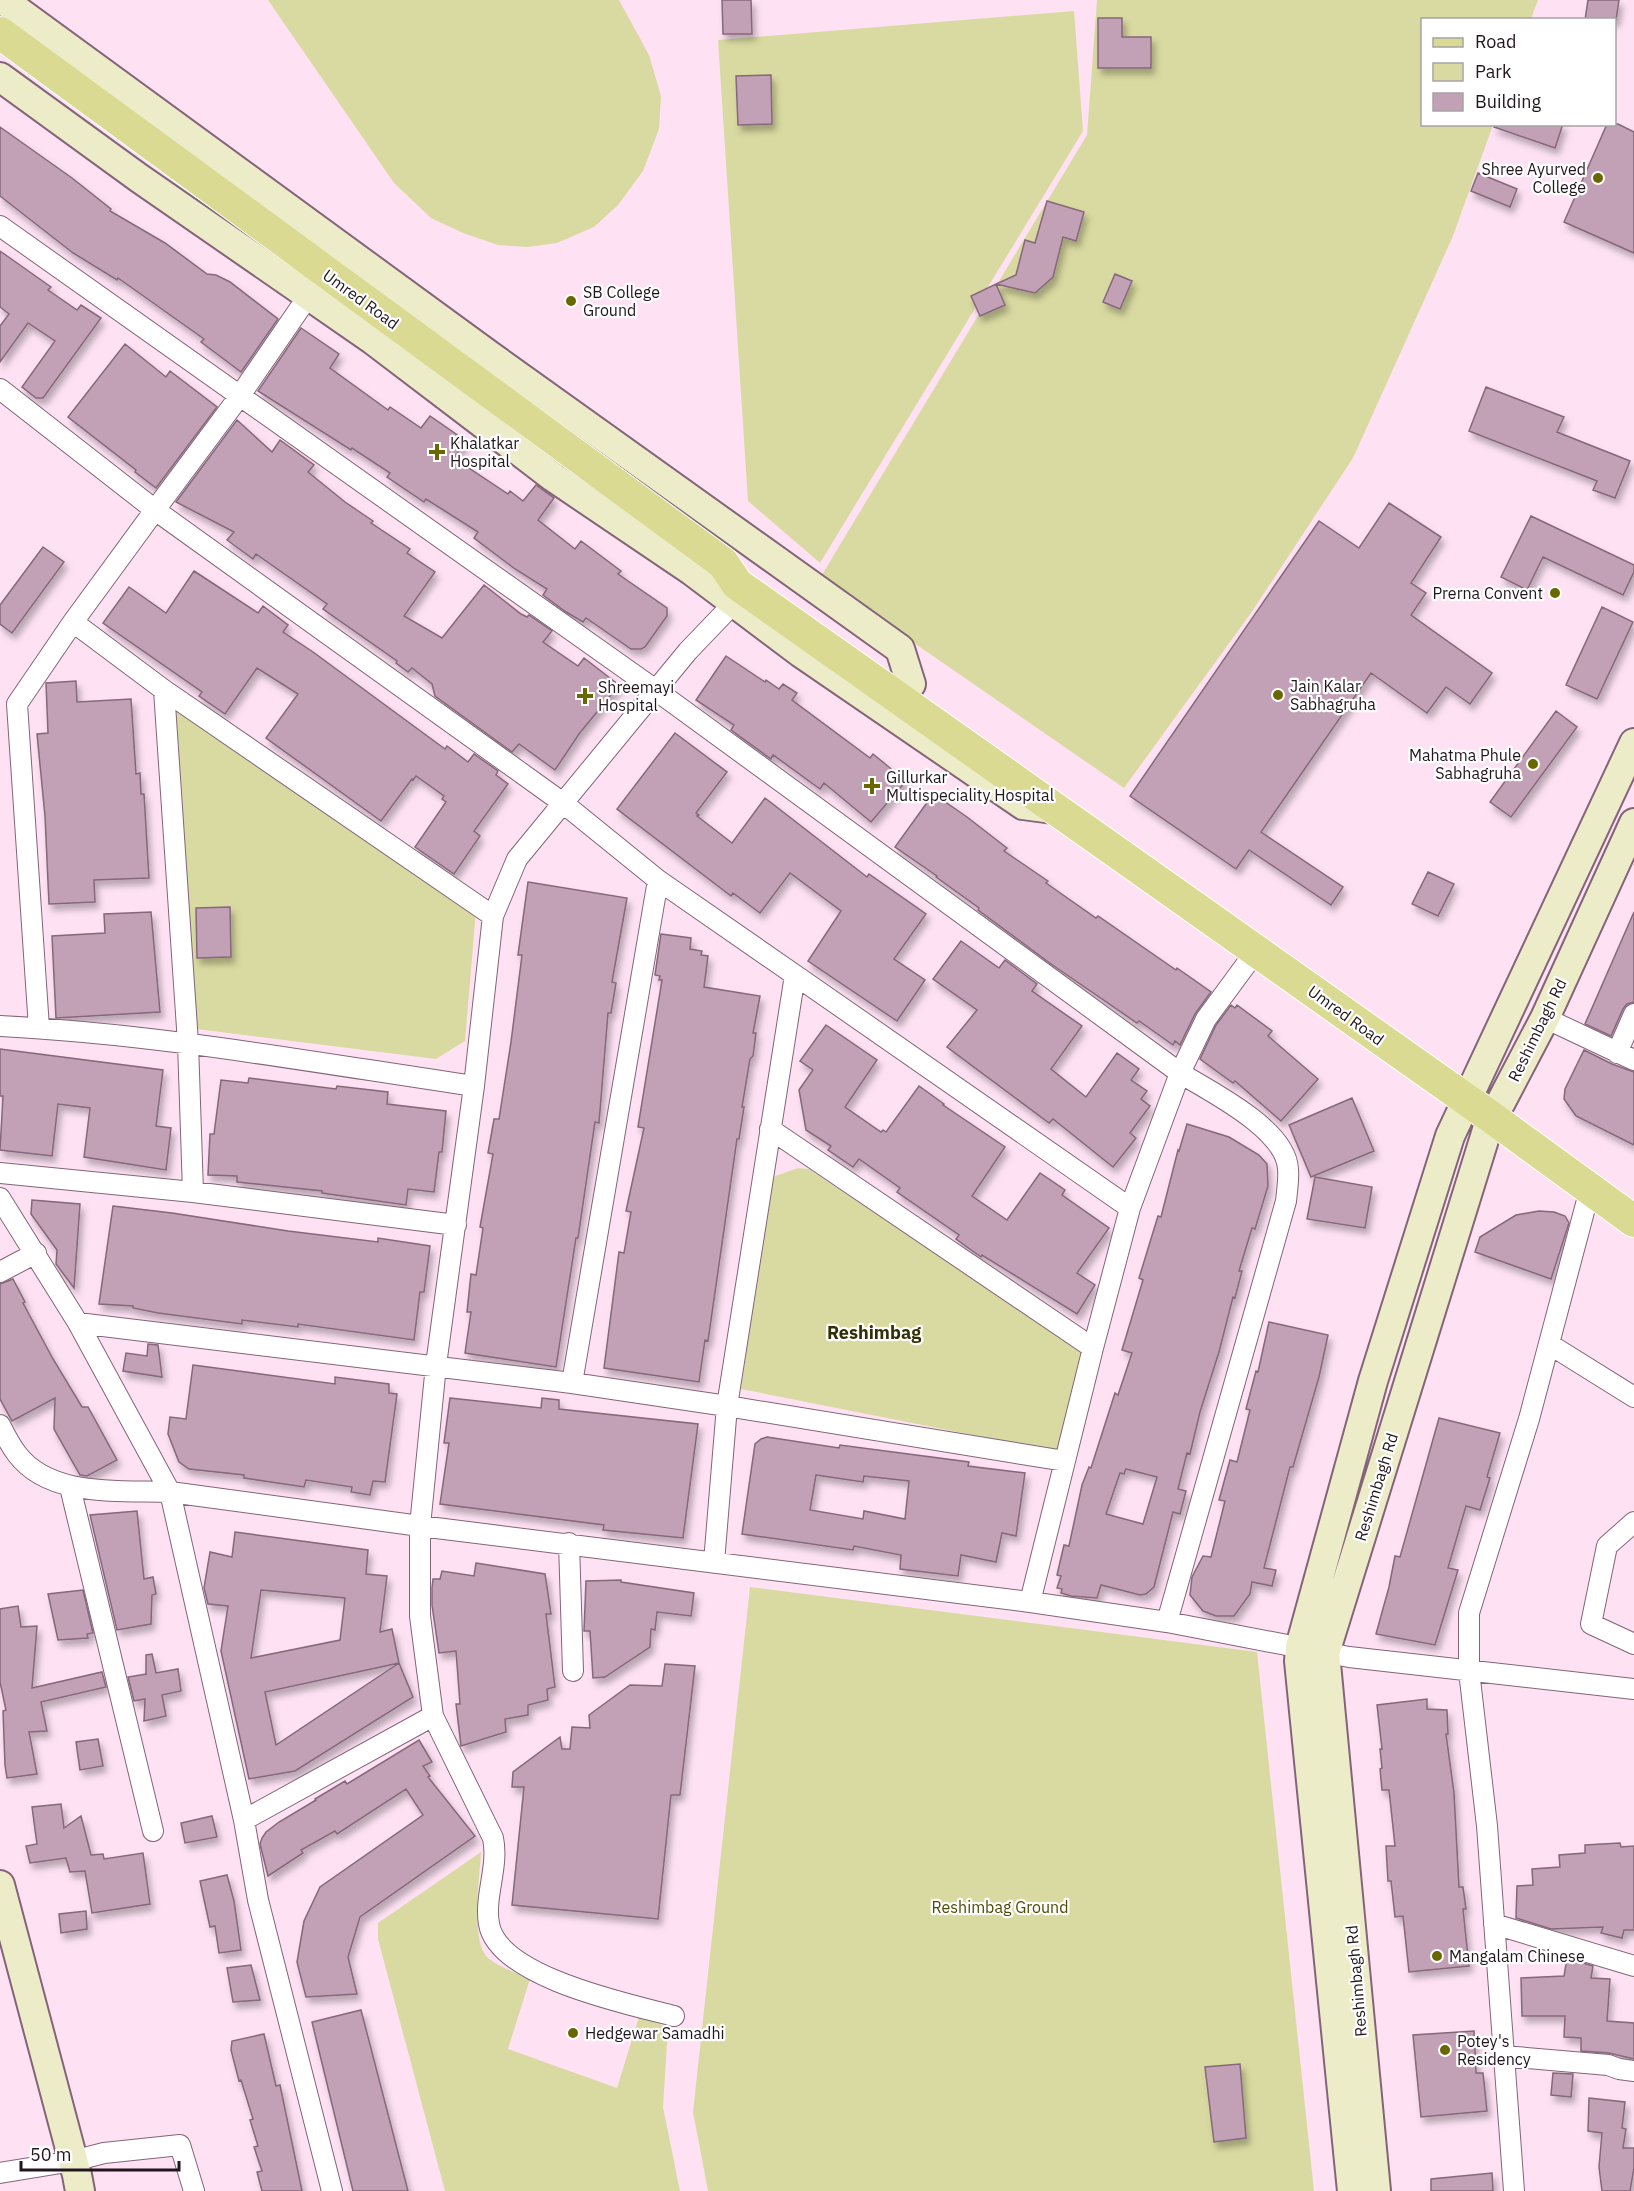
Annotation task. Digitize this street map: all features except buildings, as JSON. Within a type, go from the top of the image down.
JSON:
[{"type":"main road","name":"Umred Road","points":[[0,33],[723,563],[737,584],[1058,810],[1156,868],[1257,951],[1483,1100]]},
{"type":"main road","points":[[723,563],[749,569],[911,684],[1156,868],[1593,1180],[1634,1221]]},
{"type":"main road","points":[[1593,1180],[1634,1198]]},
{"type":"street","points":[[3,0],[489,355],[900,649],[911,684]]},
{"type":"street","points":[[0,77],[139,178],[373,340],[553,477],[692,571],[733,604],[906,726],[1023,805],[1058,810]]},
{"type":"street","points":[[0,226],[239,397],[657,690],[1180,1073],[1257,1121],[1278,1142],[1289,1167],[1286,1201],[1167,1622]]},
{"type":"street","points":[[39,1028],[8,705],[74,622],[239,397],[309,295]]},
{"type":"street","points":[[0,389],[155,510],[563,803],[658,880],[1130,1208]]},
{"type":"street","points":[[674,2016],[618,2002],[535,1972],[507,1955],[494,1940],[489,1925],[488,1911],[495,1849],[493,1838],[433,1716],[420,1616],[420,1526],[436,1365],[474,1086],[494,916],[517,859],[688,651],[733,604]]},
{"type":"street","points":[[74,622],[164,690],[494,916]]},
{"type":"street","points":[[164,690],[188,1043],[194,1192]]},
{"type":"street","points":[[1483,1100],[1634,743]]},
{"type":"street","name":"Reshimbagh Rd","points":[[1376,2191],[1312,1650],[1483,1100],[1545,1018],[1634,823]]},
{"type":"street","points":[[572,1383],[658,880]]},
{"type":"street","points":[[1030,1602],[1130,1208],[1180,1073],[1206,1018],[1257,951]]},
{"type":"street","points":[[714,1562],[727,1406],[795,975]]},
{"type":"street","points":[[1545,1018],[1625,1057],[1634,1014]]},
{"type":"street","points":[[0,1026],[188,1043],[474,1086]]},
{"type":"street","points":[[770,1129],[1093,1348]]},
{"type":"street","points":[[0,1173],[194,1192],[456,1225]]},
{"type":"street","points":[[1514,2191],[1487,1826],[1469,1671],[1469,1613],[1529,1419],[1593,1180]]},
{"type":"street","points":[[0,1198],[78,1323],[170,1492],[244,1820],[258,1900],[332,2191]]},
{"type":"street","points":[[0,1272],[36,1253]]},
{"type":"street","points":[[78,1323],[572,1383],[1065,1461]]},
{"type":"street","points":[[1549,1344],[1634,1397]]},
{"type":"street","points":[[0,1425],[17,1455],[38,1474],[70,1487],[170,1492],[420,1526],[1030,1602],[1167,1622],[1312,1650],[1469,1671],[1634,1689]]},
{"type":"street","points":[[70,1487],[153,1831]]},
{"type":"street","points":[[1634,1522],[1606,1546],[1591,1624],[1634,1644]]},
{"type":"street","points":[[569,1543],[573,1671]]},
{"type":"street","points":[[1312,1650],[1299,1661],[1352,2191]]},
{"type":"street","points":[[244,1820],[433,1716]]},
{"type":"street","points":[[0,1885],[80,2191]]},
{"type":"street","points":[[1494,1924],[1634,1966]]},
{"type":"street","points":[[1504,2056],[1608,2065],[1634,2071]]},
{"type":"street","points":[[0,2173],[73,2161],[104,2153],[180,2145],[194,2191]]},
{"type":"green space","points":[[268,0],[619,0],[649,55],[661,96],[659,129],[643,171],[618,205],[594,227],[557,243],[528,247],[498,245],[463,233],[431,218],[394,183]]},
{"type":"green space","points":[[1097,0],[1538,0],[1531,18],[1421,18],[1421,126],[1493,126],[1453,236],[1353,458],[1251,613],[1124,788],[820,578],[1087,135]]},
{"type":"green space","points":[[1074,11],[1083,131],[820,563],[748,501],[718,40]]},
{"type":"green space","points":[[176,711],[476,910],[465,1041],[436,1059],[197,1029]]},
{"type":"green space","points":[[798,1168],[809,1169],[1085,1353],[1059,1452],[741,1389],[770,1186],[775,1176]]},
{"type":"green space","name":"Reshimbag Ground","points":[[750,1587],[1257,1652],[1314,2191],[708,2191],[693,2112]]},
{"type":"green space","points":[[481,1852],[478,1923],[482,1950],[492,1961],[530,1979],[508,2049],[617,2088],[639,2017],[668,2027],[663,2107],[680,2191],[445,2191],[378,1939],[378,1923]]},
{"type":"place","name":"Shree Ayurved College","points":[[1598,178]]},
{"type":"place","name":"SB College Ground","points":[[571,301]]},
{"type":"place","name":"Khalatkar Hospital","points":[[437,452]]},
{"type":"place","name":"Prerna Convent","points":[[1555,593]]},
{"type":"place","name":"Jain Kalar Sabhagruha","points":[[1278,695]]},
{"type":"place","name":"Shreemayi Hospital","points":[[585,696]]},
{"type":"place","name":"Mahatma Phule Sabhagruha","points":[[1533,764]]},
{"type":"place","name":"Gillurkar Multispeciality Hospital","points":[[872,786]]},
{"type":"place","name":"Mangalam Chinese","points":[[1437,1956]]},
{"type":"place","name":"Hedgewar Samadhi","points":[[573,2033]]},
{"type":"place","name":"Potey's Residency","points":[[1445,2050]]},
{"type":"district","name":"Reshimbag","points":[[874,1333]]}]
